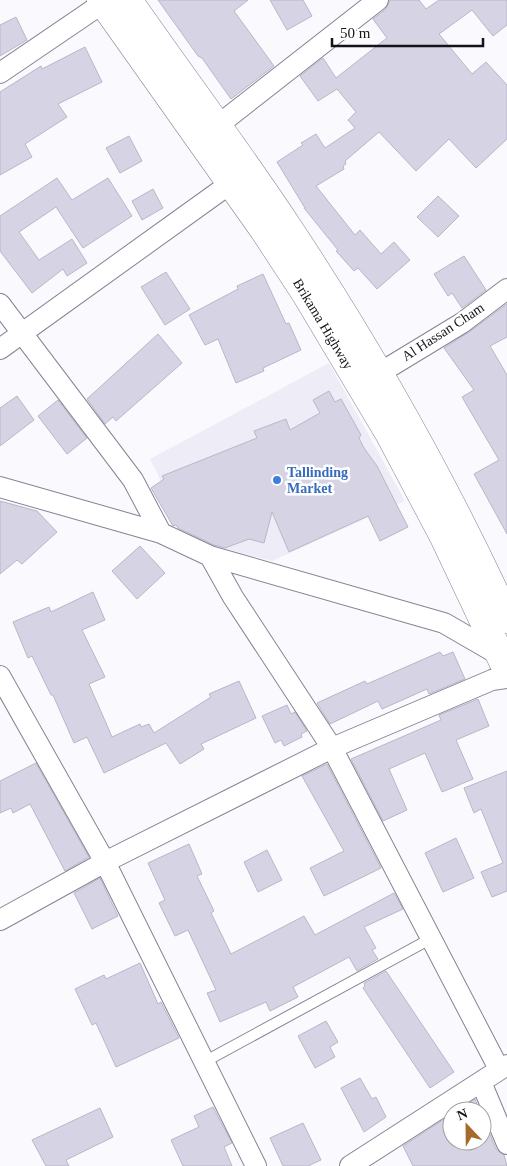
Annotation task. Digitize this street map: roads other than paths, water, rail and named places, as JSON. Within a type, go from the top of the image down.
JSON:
[{"type":"highway","name":"Brikama Highway","points":[[110,1],[217,126],[286,225],[332,297],[430,462],[475,549],[507,619]]},
{"type":"highway","name":"Brikama Highway","points":[[110,1],[306,294],[389,433],[444,537],[505,668]]},
{"type":"street","points":[[217,126],[378,0]]},
{"type":"street","points":[[0,73],[110,1]]},
{"type":"street","points":[[0,349],[231,183]]},
{"type":"street","name":"Al Hassan Cham","points":[[378,374],[462,323],[507,289]]},
{"type":"street","points":[[0,304],[132,480],[161,533]]},
{"type":"street","points":[[0,487],[161,533],[210,556],[444,623],[505,668],[492,680],[332,748],[105,862],[0,920]]},
{"type":"street","points":[[210,556],[233,597],[332,748],[432,938],[503,1067],[350,1166]]},
{"type":"street","points":[[0,676],[105,862],[256,1166]]},
{"type":"street","points":[[480,1082],[507,1144]]},
{"type":"lane","points":[[204,1062],[432,938]]},
{"type":"place","name":"Tallinding Market","points":[[277,480]]}]
